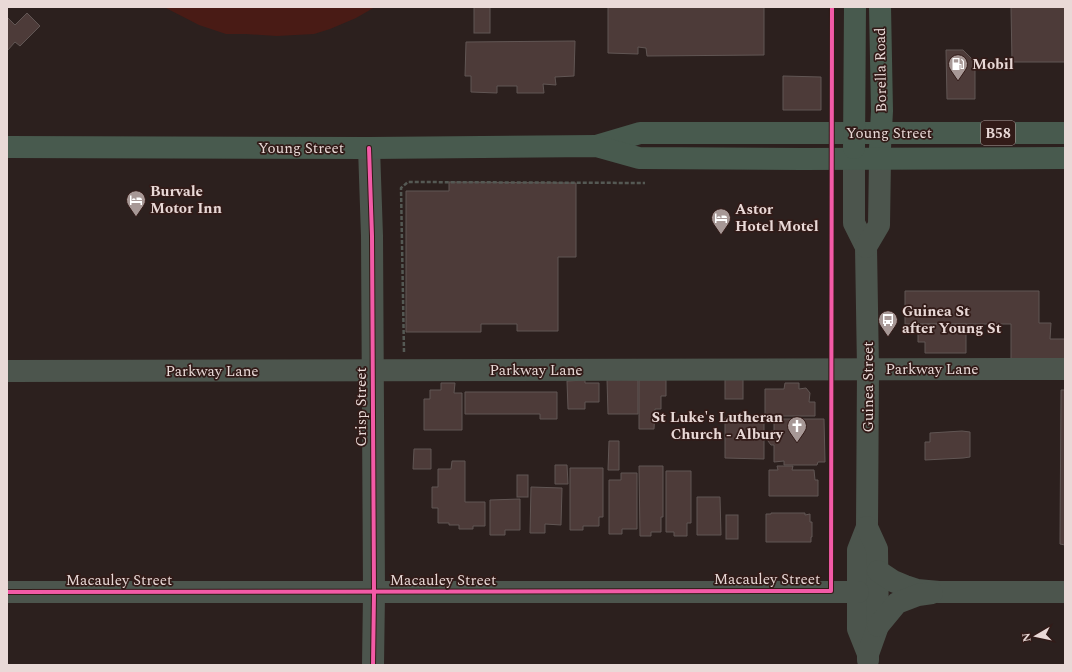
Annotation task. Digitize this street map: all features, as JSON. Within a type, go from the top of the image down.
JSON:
[{"type":"main road","name":"Borella Road","points":[[854,7],[854,159]]},
{"type":"main road","name":"Borella Road","points":[[880,7],[882,112],[880,159]]},
{"type":"main road","name":"Young Street","points":[[596,146],[640,133],[1065,133]]},
{"type":"main road","name":"Young Street","points":[[7,147],[369,148],[596,146],[640,158],[1065,158]]},
{"type":"street","name":"Crisp Street","points":[[369,148],[372,236],[373,665]]},
{"type":"street","name":"Guinea Street","points":[[854,159],[854,223],[866,247],[868,369],[867,527],[858,550],[858,629],[868,660]]},
{"type":"street","points":[[866,247],[879,225],[880,159]]},
{"type":"street","name":"Parkway Lane","points":[[7,371],[1065,369]]},
{"type":"street","name":"Guinea Street","points":[[867,527],[877,549],[878,571],[878,626],[868,660]]},
{"type":"street","points":[[878,571],[893,581],[917,590],[939,592],[1065,592]]},
{"type":"street","name":"Macauley Street","points":[[7,592],[858,592]]},
{"type":"street","points":[[878,626],[897,603],[918,595],[939,592]]},
{"type":"path","points":[[404,371],[400,188],[408,182],[645,183]]},
{"type":"shaded area","points":[[164,7],[375,7],[356,18],[314,34],[277,36],[226,34],[199,25]]},
{"type":"building","points":[[474,7],[490,7],[490,33],[474,33]]},
{"type":"building","points":[[608,7],[764,7],[764,55],[647,56],[646,48],[638,47],[638,54],[608,53]]},
{"type":"building","points":[[1011,7],[1065,7],[1065,62],[1012,62]]},
{"type":"building","points":[[27,13],[40,26],[20,46],[15,42],[7,51],[7,17],[15,25]]},
{"type":"building","points":[[575,41],[574,76],[555,77],[556,85],[543,84],[544,93],[517,93],[517,86],[497,86],[497,93],[471,92],[471,76],[465,76],[466,42]]},
{"type":"building","points":[[946,50],[963,50],[975,62],[975,99],[947,99]]},
{"type":"building","points":[[783,76],[821,77],[821,110],[783,110]]},
{"type":"building","points":[[449,182],[576,183],[576,257],[558,257],[558,331],[517,331],[517,324],[481,324],[481,332],[406,332],[406,191],[449,191]]},
{"type":"building","points":[[905,291],[1039,291],[1039,323],[1051,323],[1050,339],[1065,339],[1065,364],[1011,364],[1011,324],[905,324]]},
{"type":"building","points":[[918,324],[966,324],[966,353],[925,353],[925,342],[918,342]]},
{"type":"building","points":[[607,379],[638,380],[638,414],[608,414]]},
{"type":"building","points":[[725,379],[743,379],[743,399],[725,399]]},
{"type":"building","points":[[585,380],[585,383],[599,383],[599,402],[585,402],[585,409],[568,409],[567,381]]},
{"type":"building","points":[[639,380],[666,380],[666,396],[661,396],[661,409],[655,409],[654,429],[639,429]]},
{"type":"building","points":[[441,383],[455,383],[454,393],[462,393],[462,430],[424,430],[424,399],[430,399],[430,390],[441,390]]},
{"type":"building","points":[[785,383],[799,383],[799,389],[806,388],[810,393],[809,402],[815,402],[815,416],[765,416],[765,389],[784,389]]},
{"type":"building","points":[[1061,390],[1065,390],[1065,545],[1060,544]]},
{"type":"building","points":[[465,392],[557,392],[557,419],[540,419],[540,414],[465,414]]},
{"type":"building","points":[[725,418],[764,419],[764,459],[725,458]]},
{"type":"building","name":"St Luke's Lutheran Church - Albury","points":[[774,419],[824,419],[825,462],[818,462],[817,465],[784,465],[784,461],[774,462],[774,445],[771,445],[768,441],[767,435],[771,431],[774,431]]},
{"type":"building","points":[[970,432],[970,457],[925,460],[925,442],[930,442],[930,433]]},
{"type":"building","points":[[609,441],[619,441],[619,470],[608,470]]},
{"type":"building","points":[[414,449],[431,449],[431,469],[413,469]]},
{"type":"building","points":[[452,461],[465,461],[465,502],[485,502],[485,526],[473,526],[473,529],[459,529],[459,525],[438,523],[438,508],[432,508],[432,487],[438,487],[438,469],[451,469]]},
{"type":"building","points":[[555,465],[567,465],[568,484],[555,484]]},
{"type":"building","points":[[639,466],[663,466],[663,517],[661,517],[661,532],[651,532],[651,536],[640,536]]},
{"type":"building","points":[[777,466],[793,466],[792,470],[814,470],[815,480],[818,480],[818,496],[769,496],[769,470],[778,470]]},
{"type":"building","points":[[570,468],[603,468],[603,517],[599,517],[599,526],[583,526],[583,530],[570,530]]},
{"type":"building","points":[[666,471],[691,471],[691,523],[687,523],[687,536],[674,536],[674,532],[666,532]]},
{"type":"building","points":[[621,473],[637,473],[637,529],[622,529],[622,534],[609,534],[609,480],[621,480]]},
{"type":"building","points":[[517,475],[528,475],[528,497],[517,497]]},
{"type":"building","points":[[531,487],[562,488],[561,525],[545,524],[545,533],[530,533]]},
{"type":"building","points":[[697,497],[720,497],[721,535],[697,535]]},
{"type":"building","points":[[520,499],[520,530],[505,530],[505,535],[490,535],[490,500]]},
{"type":"building","points":[[766,514],[810,514],[810,522],[812,522],[811,542],[766,542]]},
{"type":"building","points":[[726,515],[738,515],[738,539],[726,539]]},
{"type":"cycle path","points":[[7,592],[831,591],[832,7]]},
{"type":"cycle path","points":[[369,148],[372,236],[373,665]]},
{"type":"place","name":"Mobil","points":[[958,81]]},
{"type":"place","name":"Burvale Motor Inn","points":[[136,217]]},
{"type":"place","name":"Astor Hotel Motel","points":[[721,235]]},
{"type":"place","name":"Guinea St after Young St","points":[[888,337]]},
{"type":"place","name":"St Luke's Lutheran Church - Albury","points":[[797,443]]}]
